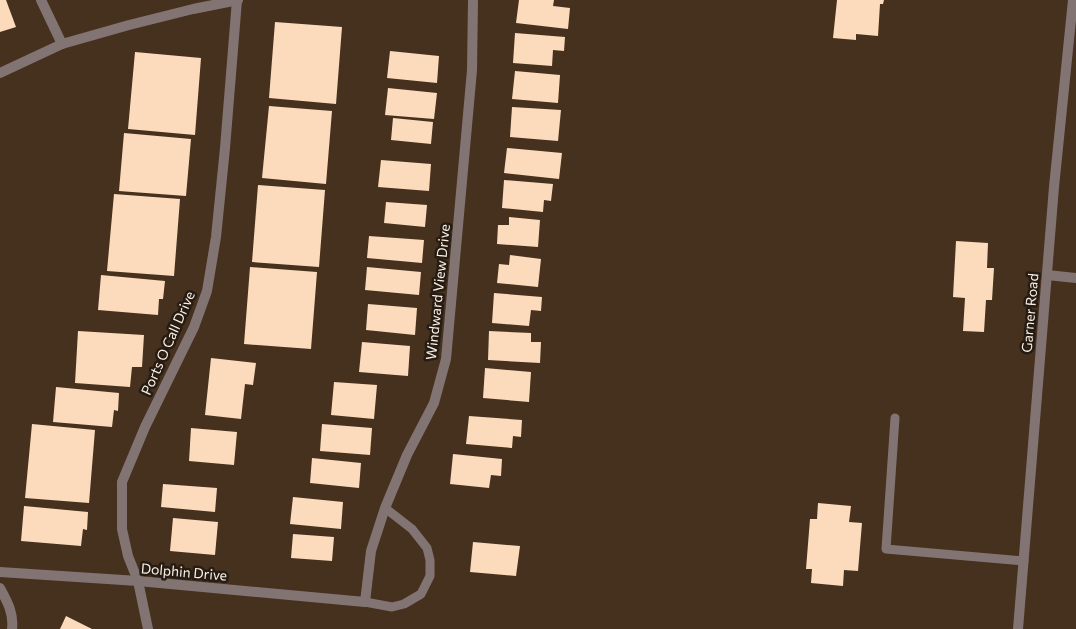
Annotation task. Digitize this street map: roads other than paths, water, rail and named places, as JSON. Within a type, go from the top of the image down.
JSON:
[{"type":"street","points":[[41,0],[62,44]]},
{"type":"street","points":[[0,73],[62,44],[129,25],[237,0]]},
{"type":"street","name":"Ports O Call Drive","points":[[148,629],[138,581],[128,556],[122,529],[122,482],[145,427],[194,327],[207,291],[216,237],[237,0]]},
{"type":"street","name":"Windward View Drive","points":[[365,602],[371,551],[385,508],[407,455],[434,403],[446,359],[472,70],[473,0]]},
{"type":"street","name":"Garner Road","points":[[1018,629],[1054,187],[1073,0]]},
{"type":"street","points":[[1047,275],[1076,278]]},
{"type":"street","name":"Dolphin Drive","points":[[0,572],[138,581],[365,602]]},
{"type":"street","points":[[0,588],[9,604],[13,621],[12,629]]},
{"type":"lane","points":[[895,418],[886,549],[1024,561]]},
{"type":"lane","points":[[365,602],[392,606],[404,604],[421,594],[430,576],[428,548],[412,528],[385,508]]}]
